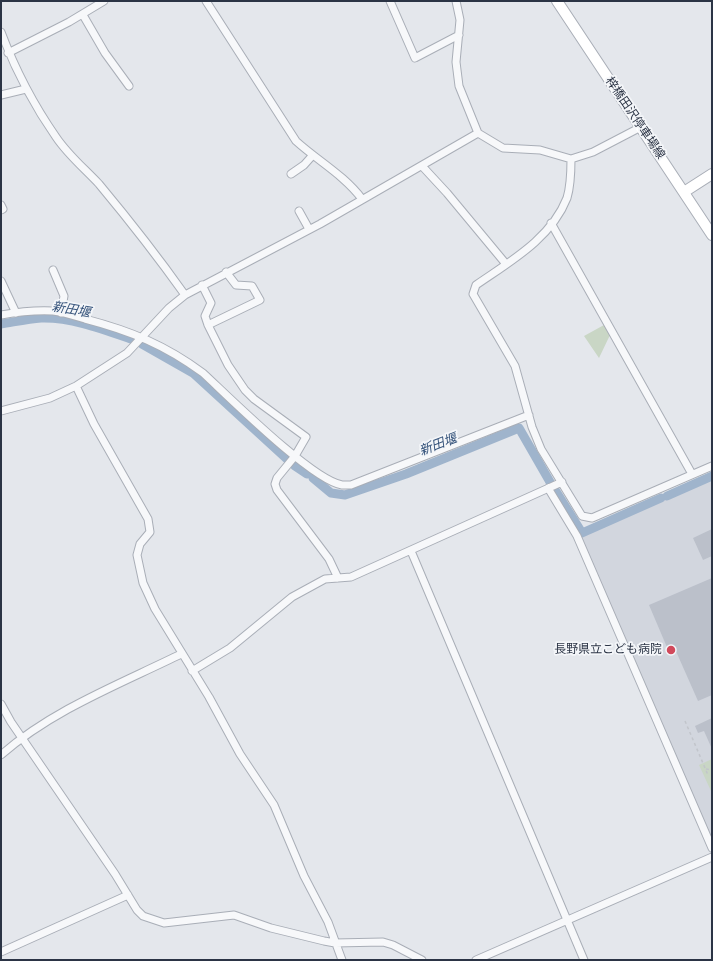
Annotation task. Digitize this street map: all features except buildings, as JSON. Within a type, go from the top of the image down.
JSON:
[{"type":"main road","name":"梓橋田沢停車場線","points":[[557,1],[712,235]]},
{"type":"main road","points":[[684,192],[712,174]]},
{"type":"street","points":[[8,53],[82,15],[104,1]]},
{"type":"street","points":[[206,1],[296,141],[312,156],[346,180],[362,199]]},
{"type":"street","points":[[390,1],[415,58],[459,35]]},
{"type":"street","points":[[456,1],[460,20],[456,62],[460,86],[478,133],[503,148],[540,150],[571,159],[593,152],[641,127]]},
{"type":"street","points":[[82,15],[105,53],[129,86]]},
{"type":"street","points":[[1,32],[8,53],[26,89],[55,136],[70,156],[97,183],[152,248],[185,295]]},
{"type":"street","points":[[1,95],[26,89]]},
{"type":"street","points":[[1,411],[50,398],[76,386],[127,353],[169,308],[185,295],[309,229],[478,133]]},
{"type":"street","points":[[291,174],[304,166],[312,156]]},
{"type":"street","points":[[571,159],[571,180],[567,197],[562,208],[552,222],[534,245],[476,286],[473,294],[515,366],[529,415],[541,449],[582,516],[592,518],[712,466]]},
{"type":"street","points":[[422,166],[506,264]]},
{"type":"street","points":[[1,205],[3,209],[1,210]]},
{"type":"street","points":[[299,211],[309,229]]},
{"type":"street","points":[[552,222],[692,474]]},
{"type":"street","points":[[53,270],[64,296],[61,313]]},
{"type":"street","points":[[208,326],[260,300],[252,286],[236,285],[226,272]]},
{"type":"street","points":[[1,281],[16,313]]},
{"type":"street","points":[[202,285],[210,303],[205,316],[208,326],[228,365],[245,390],[254,399],[306,437],[296,456],[277,478],[275,484],[277,490],[329,559],[338,578]]},
{"type":"street","points":[[1,315],[37,311],[61,313],[122,328],[143,337],[188,362],[203,373],[296,456],[330,480],[341,485],[351,485],[529,415]]},
{"type":"street","points":[[76,386],[94,424],[148,519],[150,532],[140,544],[137,555],[138,567],[155,609],[240,754],[274,805],[304,876],[328,922],[342,960]]},
{"type":"street","points":[[192,671],[230,648],[292,597],[325,579],[351,577],[562,482]]},
{"type":"street","points":[[548,488],[578,536],[712,848]]},
{"type":"street","points":[[410,551],[584,960]]},
{"type":"street","points":[[1,755],[22,737],[88,700],[181,654]]},
{"type":"street","points":[[1,704],[143,916],[158,922],[178,923],[234,915],[271,928],[335,943],[383,942],[393,945],[422,960]]},
{"type":"street","points":[[476,960],[712,856]]},
{"type":"street","points":[[1,952],[128,895]]},
{"type":"path","points":[[685,721],[708,776]]},
{"type":"path","points":[[706,769],[712,770]]},
{"type":"shaded area","name":"長野県立こども病院","points":[[712,479],[712,839],[581,536]]},
{"type":"green space","points":[[604,325],[610,335],[599,358],[584,336]]},
{"type":"green space","points":[[712,759],[712,790],[711,791],[699,765]]},
{"type":"waterway","name":"新田堰","points":[[1,324],[41,318],[53,318],[88,325],[134,340]]},
{"type":"waterway","name":"新田堰","points":[[142,344],[193,373],[288,460]]},
{"type":"waterway","name":"新田堰","points":[[313,478],[331,493],[345,495],[406,474],[519,428],[550,482]]},
{"type":"waterway","name":"新田堰","points":[[295,466],[307,474]]},
{"type":"waterway","name":"新田堰","points":[[667,496],[712,476]]},
{"type":"waterway","name":"新田堰","points":[[555,490],[582,533],[661,498]]},
{"type":"place","name":"長野県立こども病院","points":[[671,650]]}]
